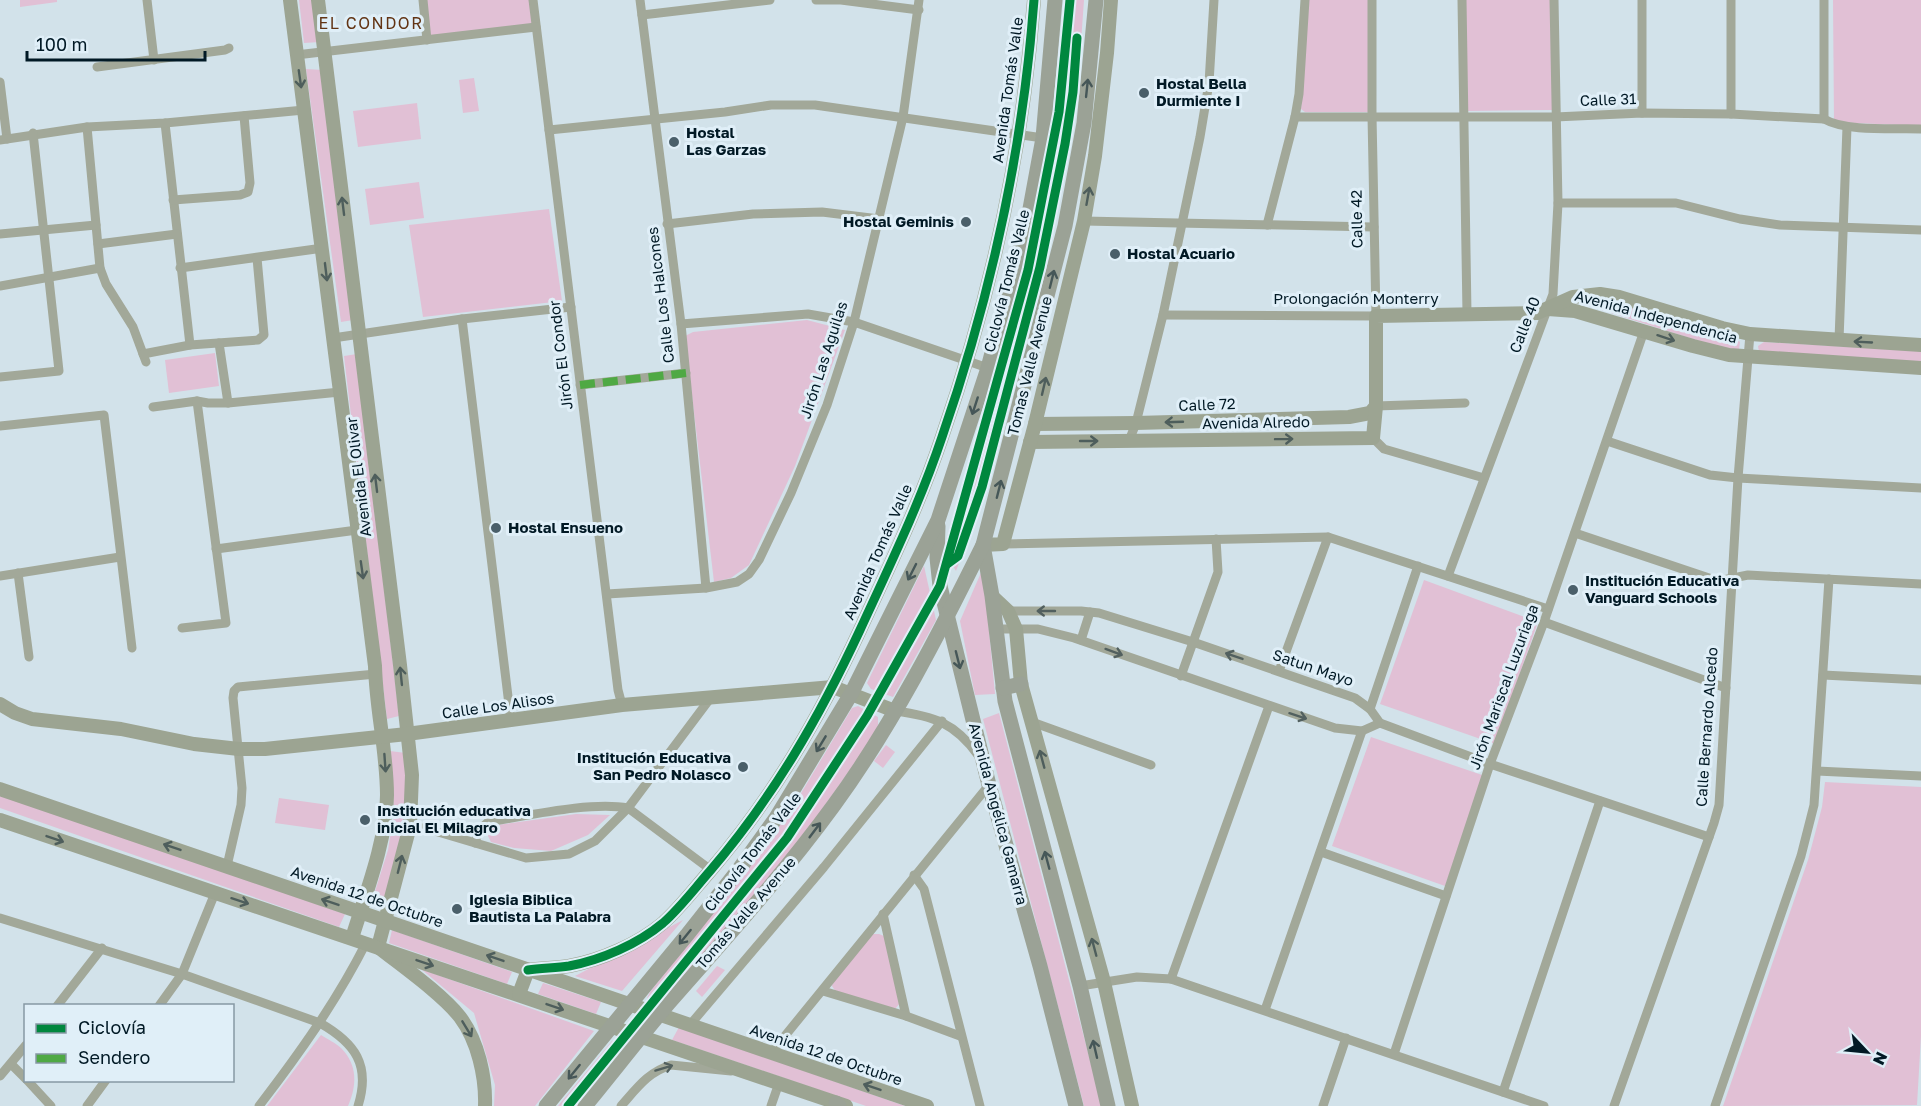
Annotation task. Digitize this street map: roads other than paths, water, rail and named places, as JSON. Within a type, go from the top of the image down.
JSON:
[{"type":"main road","points":[[851,694],[938,520],[988,368],[1029,214],[1043,138],[1055,0]]},
{"type":"main road","name":"Tomas Valle Avenue","points":[[895,711],[983,545],[1065,226],[1084,123],[1096,0]]},
{"type":"main road","name":"Avenida Angélica Gamarra","points":[[938,520],[937,558],[940,586],[989,785],[1040,966],[1076,1106]]},
{"type":"main road","points":[[983,545],[998,606],[996,629],[1005,701],[1080,986],[1108,1106]]},
{"type":"main road","points":[[1004,688],[1021,684]]},
{"type":"main road","name":"Tomás Valle Avenue","points":[[628,1005],[740,868],[776,818],[851,694]]},
{"type":"main road","name":"Tomás Valle Avenue","points":[[585,1106],[658,1015],[801,848],[835,804],[895,711]]},
{"type":"main road","points":[[546,1106],[628,1005]]},
{"type":"street","points":[[147,0],[154,60]]},
{"type":"street","name":"Avenida El Olivar","points":[[290,0],[376,674],[387,794],[386,822],[352,938]]},
{"type":"street","name":"Avenida El Olivar","points":[[318,0],[412,775],[410,826],[386,920],[372,945]]},
{"type":"street","points":[[423,0],[427,40]]},
{"type":"street","name":"Jirón El Condor","points":[[533,0],[618,690],[622,705]]},
{"type":"street","name":"Calle Los Halcones","points":[[640,0],[681,324],[706,588]]},
{"type":"street","points":[[642,15],[770,0]]},
{"type":"street","points":[[816,0],[919,5]]},
{"type":"street","name":"Avenida Tomás Valle","points":[[528,970],[569,966],[604,956],[626,947],[663,923],[711,870],[771,791],[806,738],[833,687],[909,522],[942,439],[966,361],[1009,193],[1034,0]]},
{"type":"street","points":[[1003,544],[1035,424],[1084,220],[1095,156],[1107,53],[1110,0]]},
{"type":"street","points":[[1129,441],[1136,423],[1183,223],[1209,83],[1214,0]]},
{"type":"street","points":[[1267,225],[1299,94],[1305,0]]},
{"type":"street","name":"Calle 42","points":[[1372,0],[1376,316],[1376,406],[1373,438]]},
{"type":"street","points":[[1462,0],[1467,314]]},
{"type":"street","name":"Calle 40","points":[[1448,576],[1553,294],[1558,203],[1554,0]]},
{"type":"street","points":[[1642,0],[1642,113]]},
{"type":"street","points":[[1731,0],[1731,114]]},
{"type":"street","points":[[1824,0],[1824,119]]},
{"type":"street","name":"Jirón Las Aguilas","points":[[607,594],[706,588],[737,582],[749,574],[759,560],[791,493],[827,405],[854,322],[903,117],[919,5]]},
{"type":"street","points":[[296,55],[536,27]]},
{"type":"street","points":[[98,67],[228,48]]},
{"type":"street","points":[[0,87],[4,139],[87,126],[165,123],[304,110]]},
{"type":"street","points":[[549,130],[782,105],[816,105],[1043,138]]},
{"type":"street","name":"Calle 31","points":[[1295,117],[1731,114],[1824,119],[1847,127],[1921,129]]},
{"type":"street","points":[[173,200],[240,195],[248,192],[250,183],[244,116]]},
{"type":"street","points":[[165,123],[190,345]]},
{"type":"street","points":[[87,126],[100,268],[106,284],[133,327],[144,358],[190,345],[258,340],[264,335],[257,258]]},
{"type":"street","points":[[1839,340],[1847,127]]},
{"type":"street","points":[[0,377],[59,371],[33,133]]},
{"type":"street","points":[[1558,203],[1676,203],[1740,219],[1780,225],[1921,230]]},
{"type":"street","points":[[668,224],[753,214],[822,212],[879,219]]},
{"type":"street","points":[[1084,220],[1374,227]]},
{"type":"street","points":[[0,234],[96,225]]},
{"type":"street","points":[[98,244],[177,234]]},
{"type":"street","points":[[180,268],[323,248]]},
{"type":"street","points":[[0,286],[100,268]]},
{"type":"street","name":"Avenida Independencia","points":[[1548,309],[1573,297],[1600,294],[1619,297],[1722,328],[1750,334],[1921,345]]},
{"type":"street","points":[[333,339],[462,319],[571,308]]},
{"type":"street","name":"Prolongación Monterry","points":[[1162,315],[1537,314],[1548,309]]},
{"type":"street","name":"Avenida Independencia","points":[[1548,309],[1575,311],[1693,346],[1749,358],[1921,368]]},
{"type":"street","points":[[681,324],[797,314],[854,322],[988,368]]},
{"type":"street","points":[[462,319],[478,470],[510,721]]},
{"type":"street","name":"Jirón Mariscal Luzuriaga","points":[[1394,1054],[1490,765],[1544,622],[1644,331]]},
{"type":"street","name":"Calle Bernardo Alcedo","points":[[1614,1106],[1719,805],[1738,478],[1750,334]]},
{"type":"street","points":[[219,344],[228,403]]},
{"type":"street","points":[[580,385],[686,373]]},
{"type":"street","points":[[153,407],[197,401],[228,403],[340,392]]},
{"type":"street","points":[[182,628],[226,623],[197,401]]},
{"type":"street","points":[[1376,406],[1465,403]]},
{"type":"street","name":"Calle 72","points":[[1035,424],[1350,417],[1370,413],[1376,406]]},
{"type":"street","points":[[0,426],[104,415],[132,648]]},
{"type":"street","points":[[1348,438],[1350,417]]},
{"type":"street","points":[[1373,438],[1384,449],[1484,478]]},
{"type":"street","name":"Avenida Alredo","points":[[1030,442],[1373,438]]},
{"type":"street","points":[[1607,441],[1710,475],[1921,488]]},
{"type":"street","points":[[216,549],[357,530]]},
{"type":"street","points":[[1575,533],[1714,580],[1748,575],[1921,585]]},
{"type":"street","points":[[983,545],[1328,537],[1548,609]]},
{"type":"street","points":[[1279,671],[1328,537]]},
{"type":"street","points":[[1181,676],[1218,572],[1216,539]]},
{"type":"street","points":[[0,576],[120,557]]},
{"type":"street","points":[[1370,709],[1418,566]]},
{"type":"street","points":[[18,573],[29,657]]},
{"type":"street","points":[[1715,1106],[1801,856],[1814,805],[1829,579]]},
{"type":"street","points":[[998,606],[1016,629],[1021,684],[1104,982],[1132,1106]]},
{"type":"street","name":"Satun Mayo","points":[[998,606],[1090,612],[1193,642],[1355,698],[1370,709],[1380,723]]},
{"type":"street","points":[[1081,640],[1090,612]]},
{"type":"street","points":[[1544,622],[1726,687]]},
{"type":"street","points":[[996,629],[1038,629],[1081,640],[1335,728],[1362,731],[1380,723],[1490,765],[1709,837]]},
{"type":"street","points":[[227,866],[241,805],[234,691],[238,687],[376,674]]},
{"type":"street","points":[[1823,675],[1921,680]]},
{"type":"street","name":"Calle Los Alisos","points":[[0,704],[32,719],[121,729],[194,744],[238,749],[265,749],[407,734],[622,705],[833,687],[895,711],[942,721],[970,744],[983,762]]},
{"type":"street","points":[[410,826],[526,858],[564,856],[595,841],[628,808],[712,696]]},
{"type":"street","points":[[1171,979],[1269,706]]},
{"type":"street","points":[[689,1026],[824,867],[942,721]]},
{"type":"street","points":[[1032,722],[1151,765]]},
{"type":"street","points":[[1265,1010],[1362,731]]},
{"type":"street","points":[[1817,771],[1921,776]]},
{"type":"street","points":[[771,1053],[823,992],[914,874],[989,785]]},
{"type":"street","name":"Avenida 12 de Octubre","points":[[0,789],[927,1106]]},
{"type":"street","points":[[1503,1092],[1600,801]]},
{"type":"street","points":[[475,843],[479,830],[488,822],[564,810],[616,806],[628,808],[711,870]]},
{"type":"street","points":[[0,820],[841,1105]]},
{"type":"street","points":[[1321,852],[1446,896]]},
{"type":"street","points":[[914,874],[924,889],[960,1036],[980,1106]]},
{"type":"street","points":[[160,1004],[182,974],[215,893]]},
{"type":"street","points":[[883,914],[906,1016]]},
{"type":"street","points":[[1,921],[102,948],[320,1023],[341,1036],[359,1059],[363,1073],[363,1089],[358,1106]]},
{"type":"street","points":[[259,1106],[297,1058],[372,945]]},
{"type":"street","points":[[372,945],[442,999],[459,1016],[471,1035],[478,1056],[485,1106]]},
{"type":"street","points":[[58,1004],[102,948]]},
{"type":"street","points":[[519,994],[528,970]]},
{"type":"street","points":[[1080,986],[1137,977],[1171,979],[1544,1106]]},
{"type":"street","points":[[823,992],[906,1016],[960,1036]]},
{"type":"street","points":[[1323,1106],[1346,1038]]},
{"type":"street","points":[[0,1076],[24,1048]]},
{"type":"street","points":[[11,1064],[24,1078]]},
{"type":"street","points":[[621,1106],[653,1072],[671,1065],[745,1072]]},
{"type":"street","points":[[28,1082],[51,1106]]},
{"type":"street","points":[[87,1106],[105,1082]]},
{"type":"street","points":[[771,1106],[779,1083]]},
{"type":"place","name":"Hostal Bella Durmiente I","points":[[1144,93]]},
{"type":"place","name":"Hostal Las Garzas","points":[[674,142]]},
{"type":"place","name":"Hostal Geminis","points":[[966,222]]},
{"type":"place","name":"Hostal Acuario","points":[[1115,254]]},
{"type":"place","name":"Hostal Ensueno","points":[[496,528]]},
{"type":"place","name":"Institución Educativa Vanguard Schools","points":[[1573,590]]},
{"type":"place","name":"Institución Educativa San Pedro Nolasco","points":[[743,767]]},
{"type":"place","name":"Institución educativa inicial El Milagro","points":[[365,820]]},
{"type":"place","name":"Iglesia Biblica Bautista La Palabra","points":[[457,909]]},
{"type":"district","name":"EL CONDOR","points":[[371,23]]}]
